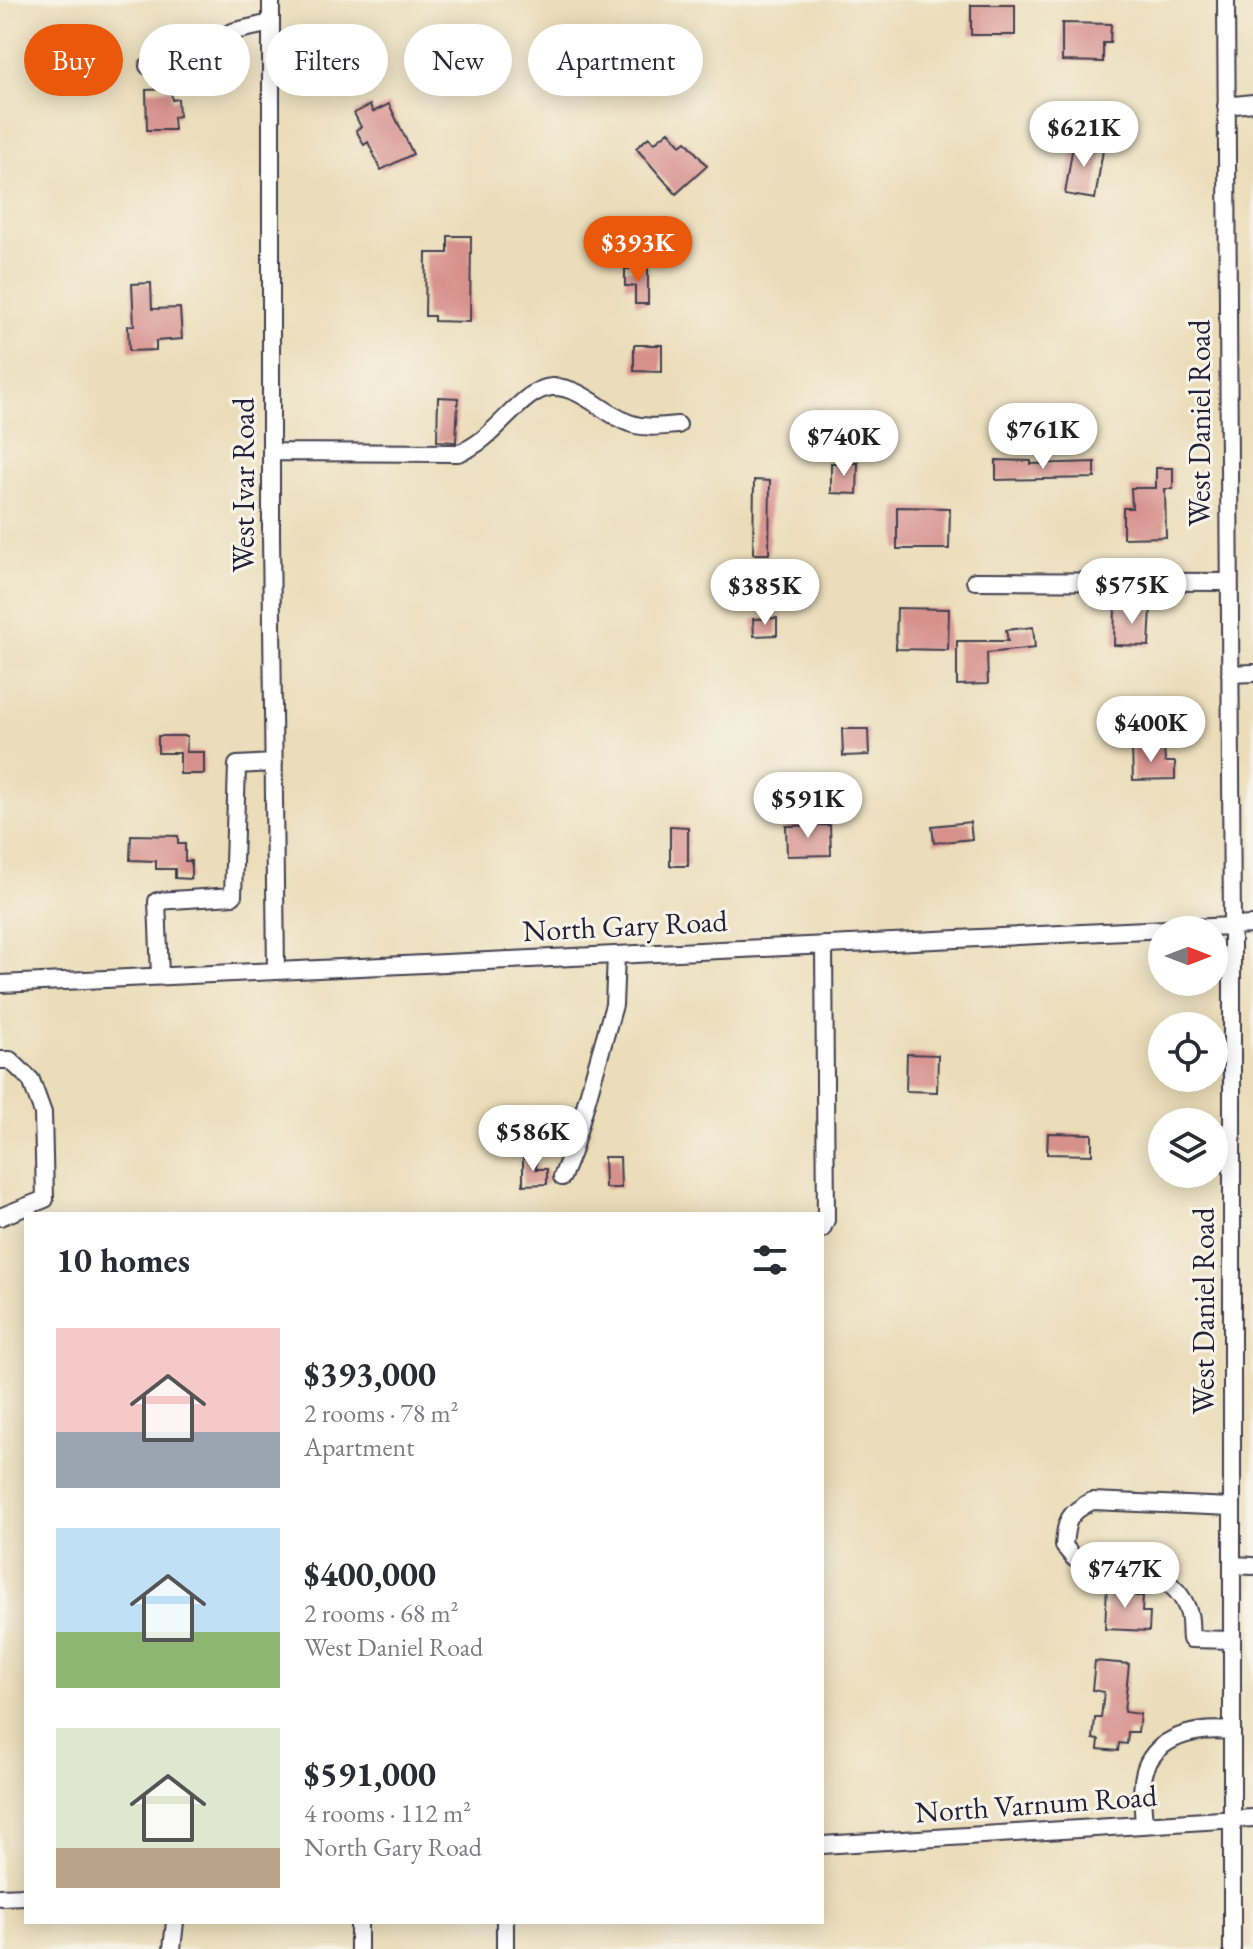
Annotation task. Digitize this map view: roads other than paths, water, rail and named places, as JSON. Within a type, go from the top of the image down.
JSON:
[{"type":"street","name":"West Ivar Road","points":[[271,0],[276,971]]},
{"type":"street","name":"West Daniel Road","points":[[1226,0],[1232,926],[1232,1949]]},
{"type":"street","points":[[250,28],[271,23]]},
{"type":"street","points":[[1226,106],[1253,103]]},
{"type":"street","points":[[271,452],[458,453],[472,449],[489,436],[534,391],[553,386],[598,403],[628,423],[649,427],[678,425]]},
{"type":"street","points":[[975,581],[1229,582]]},
{"type":"street","points":[[1230,674],[1253,673]]},
{"type":"street","points":[[160,976],[157,901],[233,896],[237,765],[274,763]]},
{"type":"street","name":"North Gary Road","points":[[0,984],[1253,925]]},
{"type":"street","points":[[823,1212],[824,945]]},
{"type":"street","points":[[562,1177],[614,1005],[616,955]]},
{"type":"street","points":[[0,1060],[10,1060],[31,1080],[43,1113],[45,1199],[0,1217]]},
{"type":"street","points":[[1232,1507],[1092,1501],[1075,1510],[1068,1520],[1064,1546],[1074,1558],[1084,1562],[1158,1575],[1180,1596],[1189,1614],[1191,1639],[1232,1640]]},
{"type":"street","points":[[1232,1565],[1253,1566]]},
{"type":"street","points":[[1144,1825],[1143,1786],[1148,1763],[1164,1745],[1190,1732],[1231,1731]]},
{"type":"street","name":"North Varnum Road","points":[[824,1845],[1253,1818]]},
{"type":"street","points":[[0,1897],[24,1896]]},
{"type":"street","points":[[172,1949],[175,1924]]},
{"type":"street","points":[[359,1924],[359,1949]]},
{"type":"street","points":[[505,1924],[505,1949]]}]
